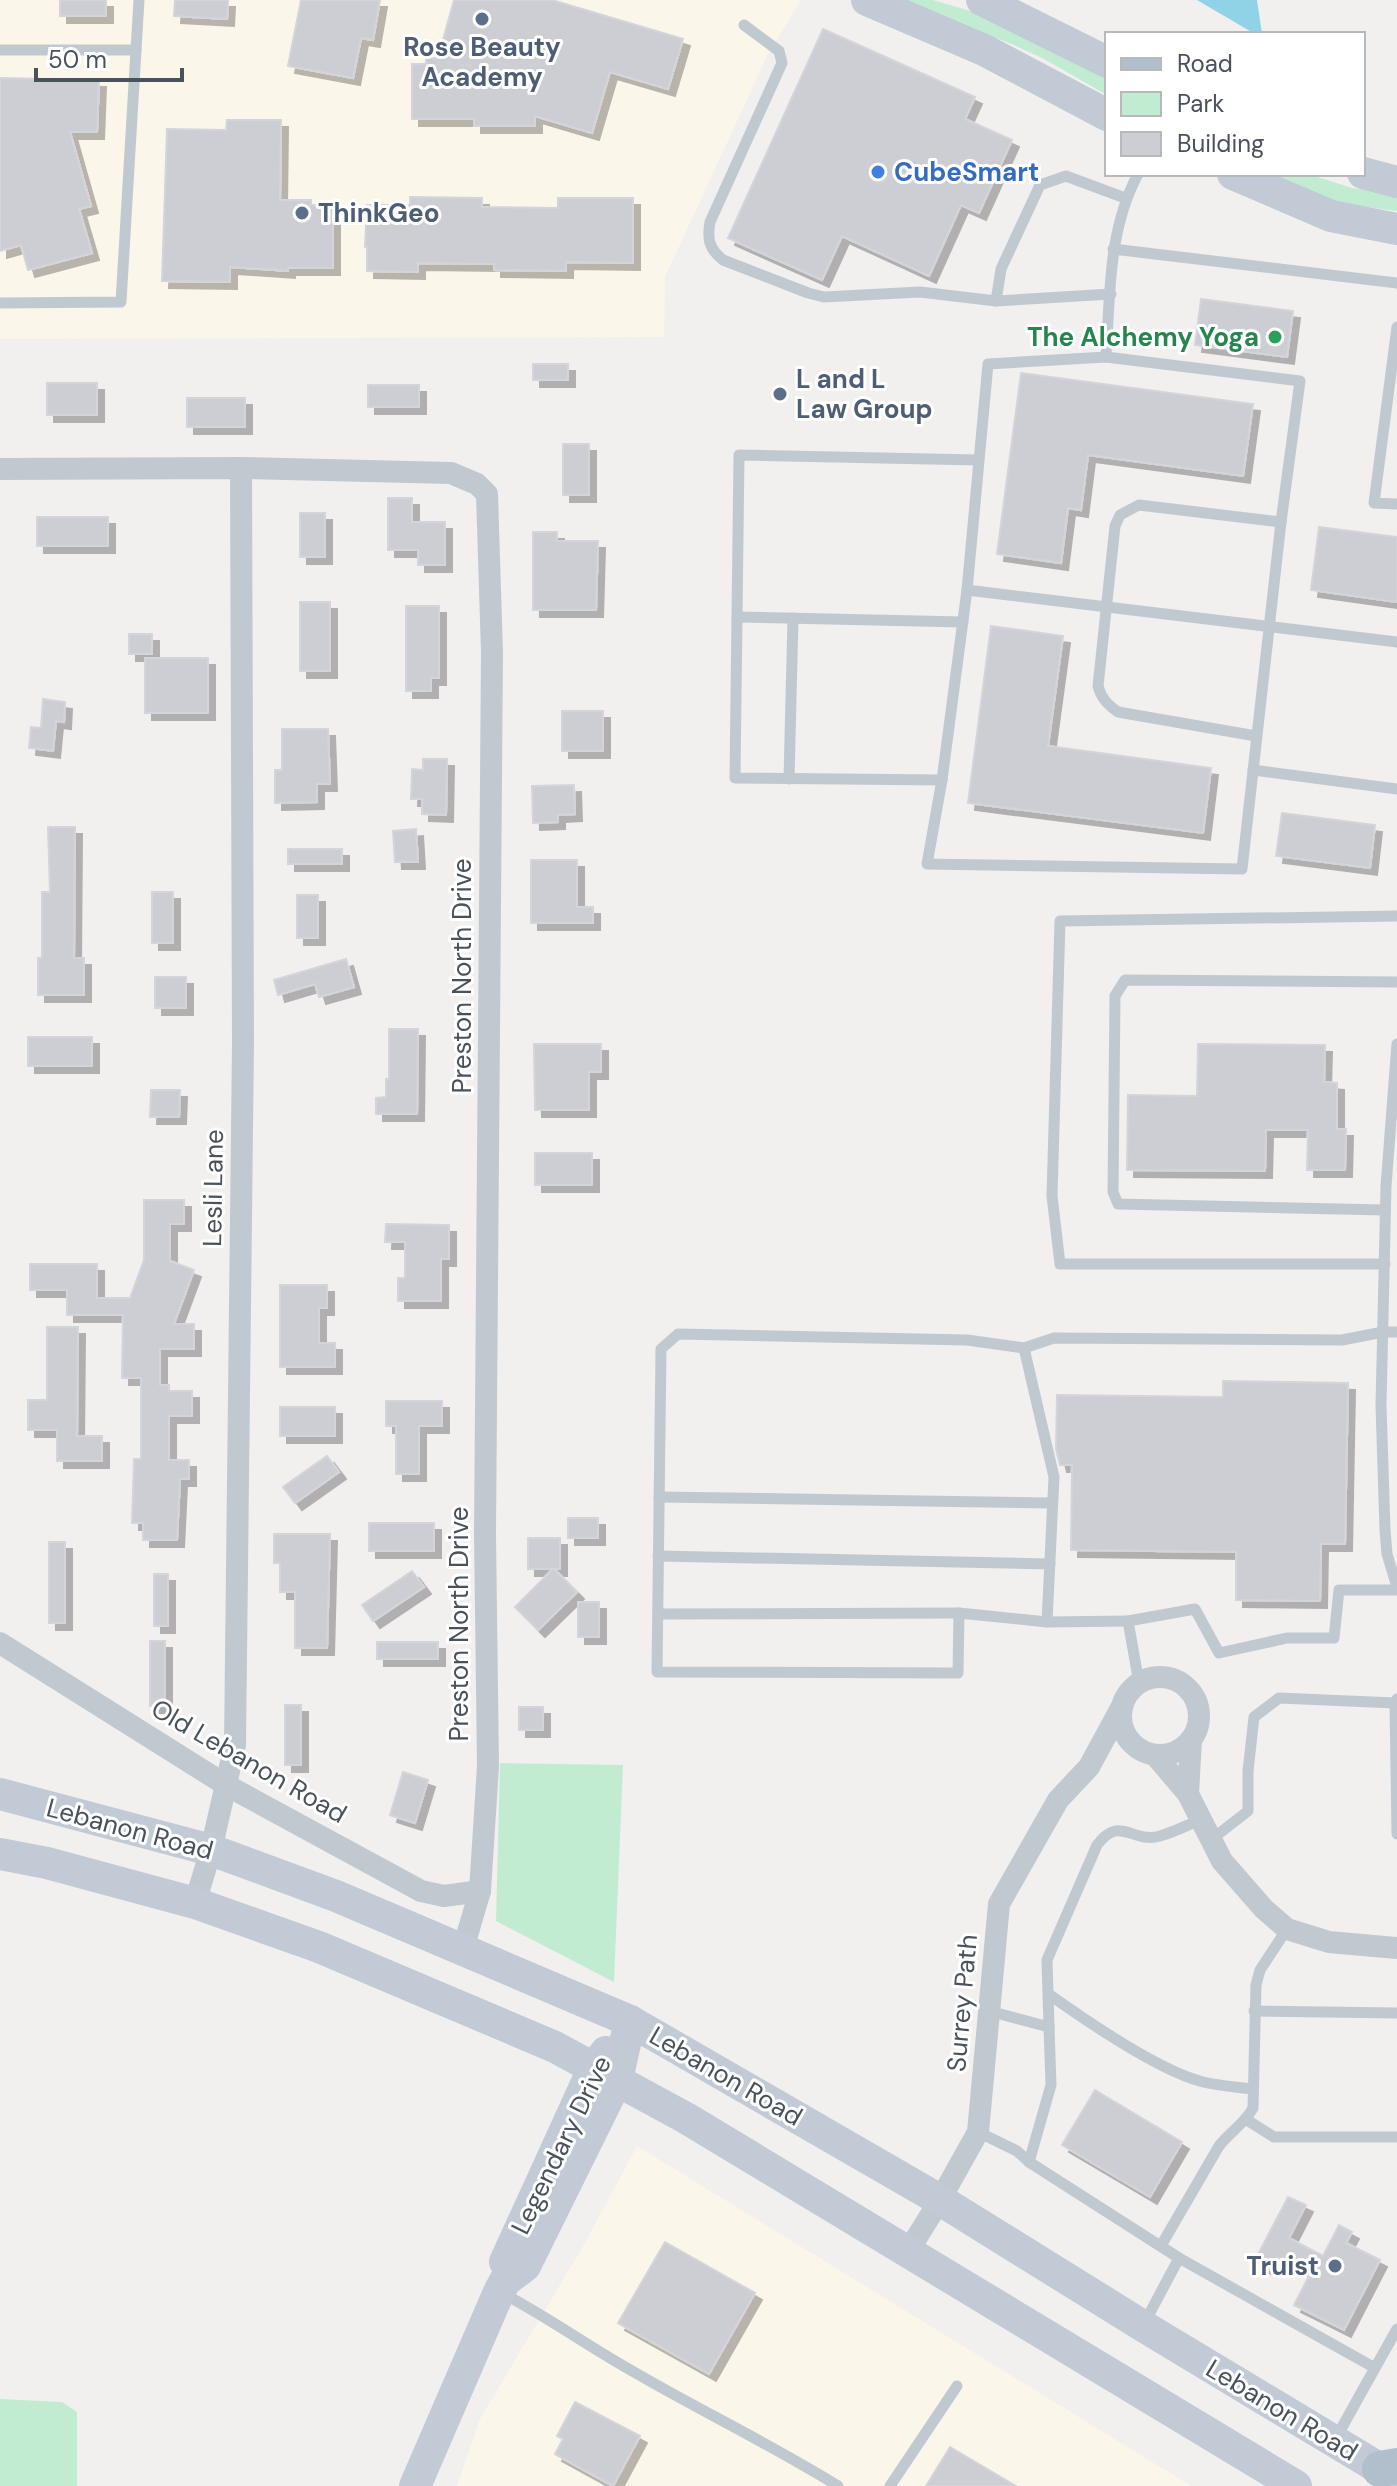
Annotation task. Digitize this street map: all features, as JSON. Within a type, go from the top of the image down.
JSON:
[{"type":"main road","points":[[867,0],[984,50],[1105,114]]},
{"type":"main road","points":[[982,0],[1105,61]]},
{"type":"main road","points":[[1365,174],[1397,182]]},
{"type":"main road","points":[[1238,176],[1331,216],[1397,229]]},
{"type":"main road","name":"Lebanon Road","points":[[0,1794],[211,1850],[336,1896],[630,2021],[940,2200],[1334,2441],[1391,2471]]},
{"type":"main road","name":"Lebanon Road","points":[[0,1854],[47,1863],[195,1903],[333,1952],[457,2004],[606,2074],[686,2118],[1296,2486]]},
{"type":"main road","name":"Legendary Drive","points":[[415,2486],[502,2286],[525,2266],[630,2021]]},
{"type":"street","name":"Preston North Drive","points":[[0,469],[241,468],[451,473],[477,484],[487,494],[492,653],[485,1534],[488,1766],[480,1891],[463,1949]]},
{"type":"street","name":"Lesli Lane","points":[[195,1903],[211,1850],[235,1745],[243,1042],[241,468]]},
{"type":"street","name":"Old Lebanon Road","points":[[0,1643],[226,1785],[421,1891],[444,1896],[480,1891]]},
{"type":"street","points":[[1139,1683],[1156,1677],[1174,1679],[1189,1690],[1198,1706],[1198,1724],[1191,1740],[1188,1794]]},
{"type":"street","name":"Surrey Path","points":[[907,2253],[978,2132],[999,1904],[1058,1800],[1089,1767],[1127,1694],[1139,1683]]},
{"type":"street","points":[[1121,1708],[1121,1724],[1127,1738],[1145,1751],[1188,1794],[1222,1861],[1264,1909],[1287,1929],[1329,1942],[1397,1948]]},
{"type":"street","name":"Surrey Path","points":[[1089,1767],[1145,1751],[1177,1752],[1191,1740]]},
{"type":"lane","points":[[0,303],[121,302],[139,0]]},
{"type":"lane","points":[[744,25],[779,51],[782,63],[710,222],[709,243],[713,252],[723,260],[824,297],[920,292],[996,301],[1111,294]]},
{"type":"lane","points":[[0,50],[136,50]]},
{"type":"lane","points":[[996,301],[1001,269],[1040,185],[1066,176],[1125,198]]},
{"type":"lane","points":[[1106,357],[1113,249],[1125,198],[1137,176]]},
{"type":"lane","points":[[1113,249],[1397,283]]},
{"type":"lane","points":[[1397,328],[1374,503],[1397,504]]},
{"type":"lane","points":[[1106,357],[1300,381],[1242,869],[927,864],[942,780],[967,590],[988,364],[1106,357]]},
{"type":"lane","points":[[942,780],[735,778],[739,455],[978,460]]},
{"type":"lane","points":[[1256,736],[1118,712],[1100,694],[1098,686],[1115,526],[1120,515],[1139,505],[1281,522]]},
{"type":"lane","points":[[967,590],[1397,642]]},
{"type":"lane","points":[[737,617],[963,622]]},
{"type":"lane","points":[[789,779],[793,618]]},
{"type":"lane","points":[[1253,770],[1397,789]]},
{"type":"lane","points":[[1385,1264],[1060,1264],[1052,1196],[1060,921],[1397,916]]},
{"type":"lane","points":[[1385,1210],[1118,1204],[1113,1192],[1115,996],[1125,980],[1397,982]]},
{"type":"lane","points":[[658,1614],[959,1613],[1047,1622],[1128,1621],[1195,1609],[1219,1653],[1287,1638],[1334,1638],[1339,1590],[1397,1589],[1387,1554],[1381,1405],[1385,1210],[1393,1145],[1397,1044]]},
{"type":"lane","points":[[959,1613],[958,1673],[657,1672],[661,1349],[678,1334],[967,1340],[1024,1348],[1054,1338],[1342,1340],[1397,1332]]},
{"type":"lane","points":[[1024,1348],[1054,1477],[1047,1622]]},
{"type":"lane","points":[[659,1497],[1052,1503]]},
{"type":"lane","points":[[658,1556],[1050,1564]]},
{"type":"lane","points":[[1128,1621],[1139,1683]]},
{"type":"lane","points":[[1212,1839],[1248,1811],[1248,1771],[1254,1717],[1279,1698],[1396,1701],[1397,1834]]},
{"type":"lane","points":[[1029,2162],[1051,2085],[1047,1960],[1097,1845],[1107,1832],[1119,1829],[1157,1837],[1202,1819]]},
{"type":"lane","points":[[1162,2244],[1219,2146],[1229,2133],[1247,2120],[1253,2108],[1256,1985],[1260,1970],[1287,1929]]},
{"type":"lane","points":[[1050,1995],[1146,2056],[1183,2075],[1202,2082],[1253,2089]]},
{"type":"lane","points":[[989,2011],[1049,2027]]},
{"type":"lane","points":[[1254,2011],[1397,2013]]},
{"type":"lane","points":[[1247,2120],[1274,2137],[1397,2137]]},
{"type":"lane","points":[[978,2132],[1017,2151],[1029,2162],[1162,2244],[1179,2258],[1375,2368]]},
{"type":"lane","points":[[1143,2326],[1179,2258]]},
{"type":"lane","points":[[502,2286],[634,2372],[788,2455],[838,2486]]},
{"type":"lane","points":[[1334,2441],[1397,2329]]},
{"type":"lane","points":[[890,2486],[957,2386]]},
{"type":"shaded area","points":[[0,0],[801,0],[767,56],[665,277],[664,337],[0,339]]},
{"type":"shaded area","points":[[637,2146],[1191,2486],[457,2486],[480,2419],[585,2243]]},
{"type":"green space","points":[[898,0],[933,0],[1004,21],[1105,75],[1105,94],[1014,45]]},
{"type":"green space","points":[[1270,176],[1314,176],[1352,188],[1397,194],[1397,211],[1343,204]]},
{"type":"green space","points":[[500,1763],[623,1765],[614,1982],[496,1921]]},
{"type":"green space","points":[[0,2399],[62,2402],[77,2412],[77,2486],[0,2486]]},
{"type":"water","points":[[1197,0],[1257,0],[1262,32],[1252,32]]},
{"type":"building","points":[[60,0],[106,0],[106,16],[60,16]]},
{"type":"building","points":[[175,0],[228,0],[227,19],[174,16]]},
{"type":"building","points":[[301,0],[380,0],[373,40],[361,38],[353,78],[288,66]]},
{"type":"building","points":[[454,0],[552,0],[683,39],[668,89],[610,72],[592,133],[535,116],[535,126],[474,126],[474,119],[412,119],[412,64],[426,64],[426,58],[438,58]]},
{"type":"building","name":"CubeSmart","points":[[823,29],[975,97],[965,119],[1012,140],[979,213],[961,205],[929,276],[842,236],[822,280],[728,238]]},
{"type":"building","points":[[0,78],[99,80],[97,132],[70,132],[91,206],[79,209],[92,253],[28,270],[21,245],[0,251]]},
{"type":"building","points":[[227,120],[281,120],[280,200],[311,200],[311,205],[333,205],[333,268],[288,268],[288,271],[230,267],[230,282],[162,281],[167,129],[226,130]]},
{"type":"building","points":[[410,197],[482,198],[482,207],[558,208],[558,198],[633,198],[633,263],[566,262],[566,271],[494,270],[494,264],[418,263],[418,272],[367,271],[367,205],[410,205]]},
{"type":"building","points":[[1201,299],[1293,311],[1287,357],[1195,345]]},
{"type":"building","points":[[533,364],[568,364],[568,380],[533,380]]},
{"type":"building","points":[[1021,373],[1253,404],[1243,476],[1088,455],[1081,510],[1068,508],[1061,563],[997,554]]},
{"type":"building","points":[[47,383],[97,383],[97,415],[47,415]]},
{"type":"building","points":[[368,385],[419,385],[419,407],[368,407]]},
{"type":"building","points":[[187,398],[245,398],[245,427],[187,427]]},
{"type":"building","points":[[563,444],[589,444],[589,495],[563,495]]},
{"type":"building","points":[[388,498],[412,498],[412,522],[445,522],[445,565],[418,565],[418,550],[388,550]]},
{"type":"building","points":[[300,513],[325,513],[325,557],[300,557]]},
{"type":"building","points":[[37,517],[108,517],[108,546],[37,546]]},
{"type":"building","points":[[1319,527],[1397,537],[1397,602],[1311,590]]},
{"type":"building","points":[[533,532],[557,532],[557,541],[598,541],[596,610],[533,610]]},
{"type":"building","points":[[300,602],[330,602],[330,671],[300,671]]},
{"type":"building","points":[[406,606],[439,606],[439,678],[431,678],[431,691],[406,691]]},
{"type":"building","points":[[991,626],[1063,636],[1048,746],[1211,768],[1203,833],[968,803]]},
{"type":"building","points":[[129,634],[152,634],[152,654],[129,654]]},
{"type":"building","points":[[145,658],[208,658],[208,713],[145,713]]},
{"type":"building","points":[[43,699],[65,702],[64,722],[56,721],[53,751],[29,748],[31,727],[41,728]]},
{"type":"building","points":[[562,711],[603,711],[603,751],[562,751]]},
{"type":"building","points":[[282,729],[328,729],[330,784],[317,784],[317,802],[275,803],[275,770],[282,770]]},
{"type":"building","points":[[423,759],[447,759],[446,815],[422,814],[422,799],[411,799],[412,769],[423,770]]},
{"type":"building","points":[[574,785],[575,814],[558,815],[558,822],[533,823],[532,786]]},
{"type":"building","points":[[1282,813],[1375,825],[1370,868],[1276,856]]},
{"type":"building","points":[[48,827],[75,827],[74,958],[84,958],[84,995],[38,995],[38,958],[42,958],[42,892],[50,892]]},
{"type":"building","points":[[416,829],[418,862],[395,862],[393,831]]},
{"type":"building","points":[[288,849],[342,849],[342,864],[288,864]]},
{"type":"building","points":[[531,860],[577,860],[577,907],[593,907],[593,923],[531,923]]},
{"type":"building","points":[[152,892],[173,892],[173,943],[152,943]]},
{"type":"building","points":[[297,895],[318,895],[318,938],[297,938]]},
{"type":"building","points":[[346,959],[354,987],[319,997],[315,984],[278,995],[274,980]]},
{"type":"building","points":[[155,977],[186,977],[186,1008],[155,1008]]},
{"type":"building","points":[[389,1029],[418,1029],[417,1114],[376,1114],[376,1098],[386,1097],[386,1079],[389,1079]]},
{"type":"building","points":[[28,1037],[92,1037],[92,1066],[28,1066]]},
{"type":"building","points":[[534,1044],[601,1044],[601,1072],[589,1072],[589,1110],[535,1110]]},
{"type":"building","points":[[1198,1044],[1325,1045],[1324,1082],[1337,1083],[1337,1129],[1346,1129],[1345,1170],[1307,1170],[1308,1130],[1266,1130],[1265,1171],[1127,1170],[1128,1095],[1197,1096]]},
{"type":"building","points":[[151,1090],[180,1090],[179,1117],[150,1117]]},
{"type":"building","points":[[535,1153],[592,1153],[592,1185],[535,1185]]},
{"type":"building","points":[[144,1200],[184,1200],[184,1224],[170,1224],[170,1261],[194,1270],[174,1324],[194,1324],[194,1349],[160,1349],[160,1385],[169,1385],[169,1391],[192,1391],[192,1416],[169,1416],[169,1460],[189,1460],[189,1479],[180,1479],[177,1540],[143,1540],[143,1523],[132,1523],[134,1459],[141,1459],[141,1378],[122,1378],[123,1315],[67,1315],[67,1290],[30,1290],[30,1264],[97,1264],[97,1298],[130,1298],[144,1260]]},
{"type":"building","points":[[386,1224],[449,1225],[449,1259],[441,1259],[441,1301],[398,1301],[398,1278],[405,1278],[405,1242],[385,1242]]},
{"type":"building","points":[[280,1285],[327,1285],[327,1308],[319,1308],[319,1343],[335,1343],[335,1367],[280,1367]]},
{"type":"building","points":[[47,1327],[78,1327],[77,1436],[102,1436],[102,1461],[57,1461],[57,1430],[28,1430],[28,1400],[47,1400]]},
{"type":"building","points":[[1223,1381],[1348,1383],[1345,1544],[1321,1544],[1320,1601],[1236,1600],[1236,1552],[1071,1550],[1072,1465],[1060,1465],[1056,1449],[1057,1395],[1223,1397]]},
{"type":"building","points":[[386,1401],[442,1401],[442,1426],[419,1426],[419,1474],[396,1474],[396,1426],[386,1426]]},
{"type":"building","points":[[280,1407],[335,1407],[335,1436],[280,1436]]},
{"type":"building","points":[[327,1456],[339,1472],[295,1503],[283,1487]]},
{"type":"building","points":[[568,1518],[598,1518],[598,1538],[568,1538]]},
{"type":"building","points":[[369,1523],[434,1523],[434,1551],[369,1551]]},
{"type":"building","points":[[274,1534],[330,1534],[327,1648],[295,1648],[295,1592],[280,1592],[280,1563],[274,1563]]},
{"type":"building","points":[[528,1538],[560,1538],[560,1569],[554,1569],[577,1592],[538,1630],[515,1607],[553,1569],[528,1569]]},
{"type":"building","points":[[49,1542],[65,1542],[65,1623],[49,1623]]},
{"type":"building","points":[[412,1571],[424,1587],[373,1621],[362,1605]]},
{"type":"building","points":[[154,1574],[168,1574],[168,1626],[154,1626]]},
{"type":"building","points":[[578,1602],[599,1602],[599,1637],[578,1637]]},
{"type":"building","points":[[150,1641],[165,1641],[165,1706],[150,1706]]},
{"type":"building","points":[[377,1642],[438,1642],[438,1659],[377,1659]]},
{"type":"building","points":[[285,1705],[301,1705],[301,1765],[285,1765]]},
{"type":"building","points":[[519,1707],[543,1707],[543,1730],[519,1730]]},
{"type":"building","points":[[403,1772],[428,1780],[415,1823],[390,1815]]},
{"type":"building","points":[[1095,2090],[1182,2142],[1150,2197],[1062,2145]]},
{"type":"building","name":"Truist","points":[[1288,2197],[1306,2205],[1289,2238],[1323,2256],[1339,2225],[1352,2232],[1346,2243],[1380,2260],[1344,2330],[1294,2305],[1310,2274],[1277,2257],[1270,2270],[1254,2262]]},
{"type":"building","points":[[665,2242],[755,2293],[709,2374],[618,2323]]},
{"type":"building","points":[[575,2402],[640,2436],[613,2486],[555,2454],[563,2439],[557,2436]]},
{"type":"building","points":[[950,2447],[1016,2486],[926,2486]]},
{"type":"place","name":"Rose Beauty Academy","points":[[482,19]]},
{"type":"place","name":"CubeSmart","points":[[878,172]]},
{"type":"place","name":"ThinkGeo","points":[[302,213]]},
{"type":"place","name":"The Alchemy Yoga","points":[[1275,337]]},
{"type":"place","name":"L and L Law Group","points":[[780,394]]},
{"type":"place","name":"Truist","points":[[1335,2266]]}]
